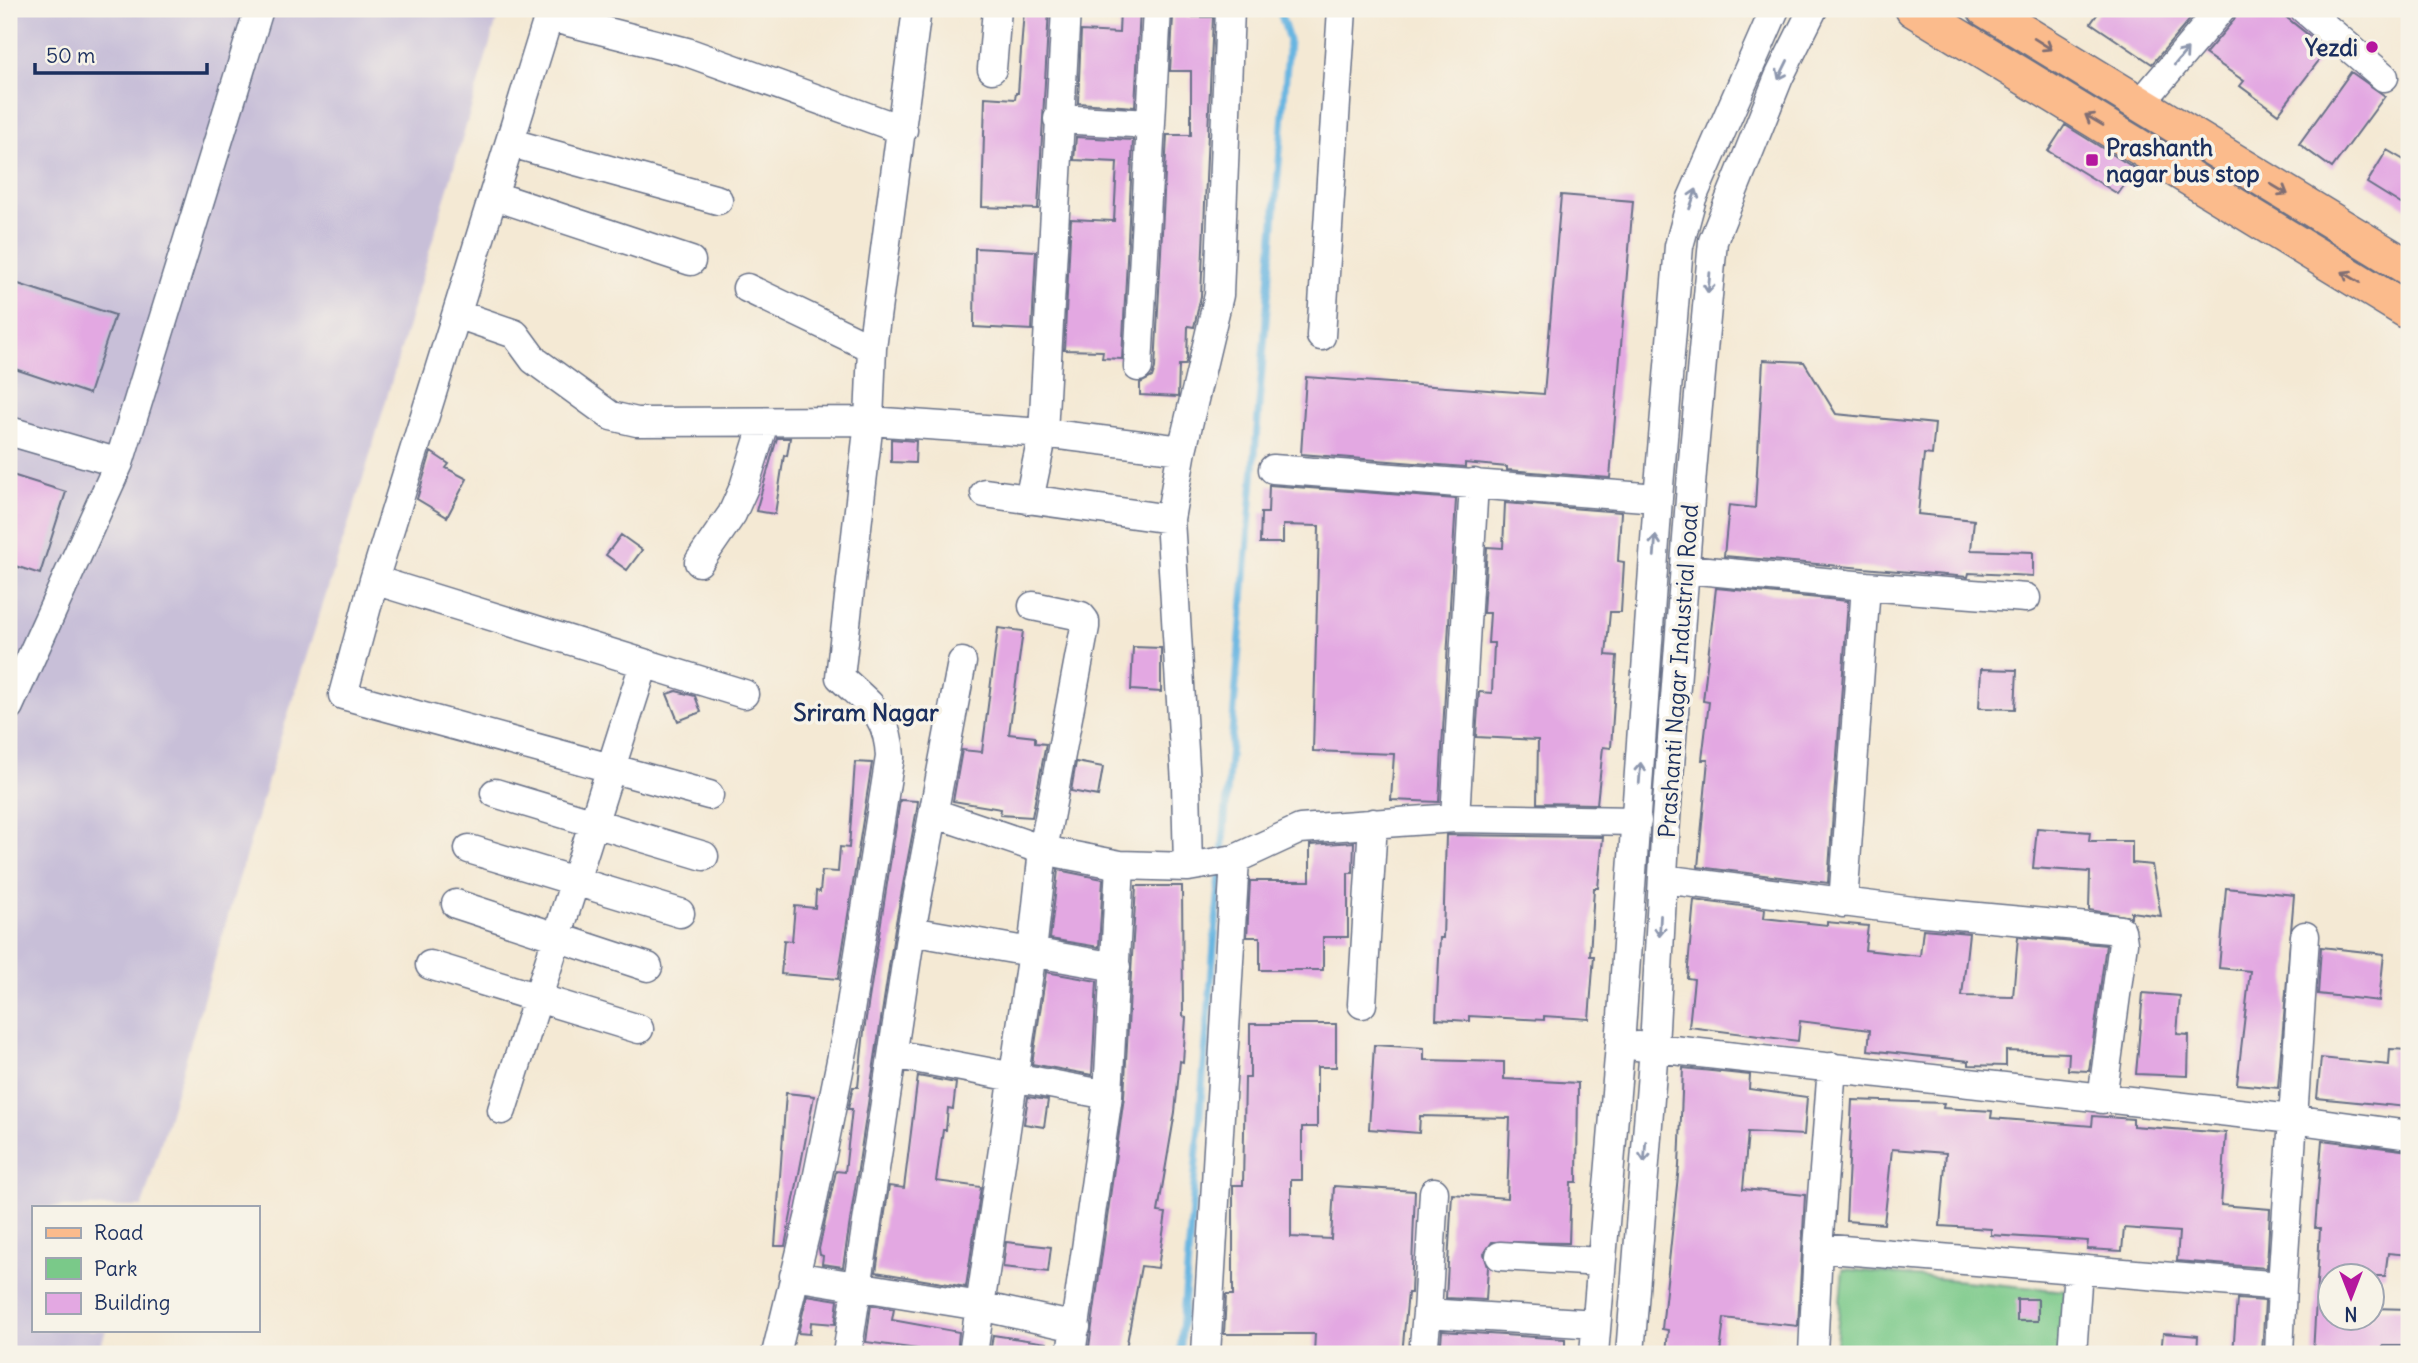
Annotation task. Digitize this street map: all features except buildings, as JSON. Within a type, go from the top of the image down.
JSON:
[{"type":"main road","points":[[1913,9],[2409,312]]},
{"type":"main road","points":[[1984,9],[2409,268]]},
{"type":"street","points":[[9,706],[119,463],[259,9]]},
{"type":"street","points":[[776,1354],[810,1214],[846,1036],[890,757],[889,732],[880,715],[840,677],[869,421],[872,348],[917,9]]},
{"type":"street","points":[[992,69],[997,9]]},
{"type":"street","points":[[1030,500],[1043,433],[1066,9]]},
{"type":"street","points":[[1138,367],[1157,9]]},
{"type":"street","points":[[1188,867],[1186,784],[1170,519],[1182,450],[1219,295],[1230,9]]},
{"type":"street","points":[[1321,336],[1342,9]]},
{"type":"street","name":"Prashanti Nagar Industrial Road","points":[[1594,1354],[1620,1045],[1658,498],[1679,246],[1692,198],[1775,9]]},
{"type":"street","name":"Prashanti Nagar Industrial Road","points":[[1630,1354],[1654,1047],[1692,472],[1713,241],[1779,77],[1813,9]]},
{"type":"street","points":[[2140,104],[2221,9]]},
{"type":"street","points":[[2304,9],[2384,77]]},
{"type":"street","points":[[709,795],[343,695],[374,580],[550,13],[687,52],[903,130]]},
{"type":"street","points":[[1058,119],[1151,124]]},
{"type":"street","points":[[511,143],[718,200]]},
{"type":"street","points":[[495,196],[691,261]]},
{"type":"street","points":[[747,288],[872,348]]},
{"type":"street","points":[[457,314],[515,334],[534,360],[611,416],[637,422],[869,421],[1043,433],[1182,450]]},
{"type":"street","points":[[699,562],[732,514],[744,487],[764,423]]},
{"type":"street","points":[[9,431],[119,463]]},
{"type":"street","points":[[1273,469],[1658,498]]},
{"type":"street","points":[[1455,818],[1474,483]]},
{"type":"street","points":[[985,493],[1170,519]]},
{"type":"street","points":[[1687,569],[2026,598]]},
{"type":"street","points":[[374,580],[744,694]]},
{"type":"street","points":[[1843,903],[1866,586]]},
{"type":"street","points":[[972,1354],[1032,952],[1043,850],[1085,621],[1081,617],[1033,606]]},
{"type":"street","points":[[847,1354],[911,931],[962,662]]},
{"type":"street","points":[[502,1110],[645,664]]},
{"type":"street","points":[[495,793],[704,856]]},
{"type":"street","points":[[934,813],[1043,850],[1120,864],[1188,867],[1232,859],[1300,829],[1455,818],[1637,821]]},
{"type":"street","points":[[1362,1004],[1373,823]]},
{"type":"street","points":[[468,849],[680,913]]},
{"type":"street","points":[[1206,1354],[1232,859]]},
{"type":"street","points":[[794,1276],[858,1284],[980,1306],[1073,1341],[1108,1095],[1120,864]]},
{"type":"street","points":[[1663,879],[1843,903],[2121,930],[2123,943],[2102,1099]]},
{"type":"street","points":[[456,904],[649,967]]},
{"type":"street","points":[[911,931],[1116,967]]},
{"type":"street","points":[[2279,1354],[2305,936]]},
{"type":"street","points":[[430,965],[639,1029]]},
{"type":"street","points":[[1620,1045],[2292,1119],[2409,1135]]},
{"type":"street","points":[[893,1054],[1108,1095]]},
{"type":"street","points":[[1813,1354],[1832,1067]]},
{"type":"street","points":[[1423,1354],[1434,1192]]},
{"type":"street","points":[[1818,1248],[2282,1286]]},
{"type":"street","points":[[1500,1256],[1601,1262]]},
{"type":"street","points":[[2072,1354],[2078,1270]]},
{"type":"street","points":[[1427,1313],[1596,1324]]},
{"type":"shaded area","points":[[9,9],[500,9],[366,469],[282,733],[142,1206],[32,1206],[32,1332],[105,1332],[98,1354],[9,1354]]},
{"type":"green space","points":[[1843,1269],[2066,1291],[2060,1354],[1835,1354]]},
{"type":"waterway","points":[[1222,855],[1289,40],[1279,9]]},
{"type":"waterway","points":[[1180,1354],[1220,874]]},
{"type":"place","name":"Yezdi","points":[[2372,47]]},
{"type":"place","name":"Prashanth nagar bus stop","points":[[2092,160]]},
{"type":"district","name":"Sriram Nagar","points":[[866,712]]}]
